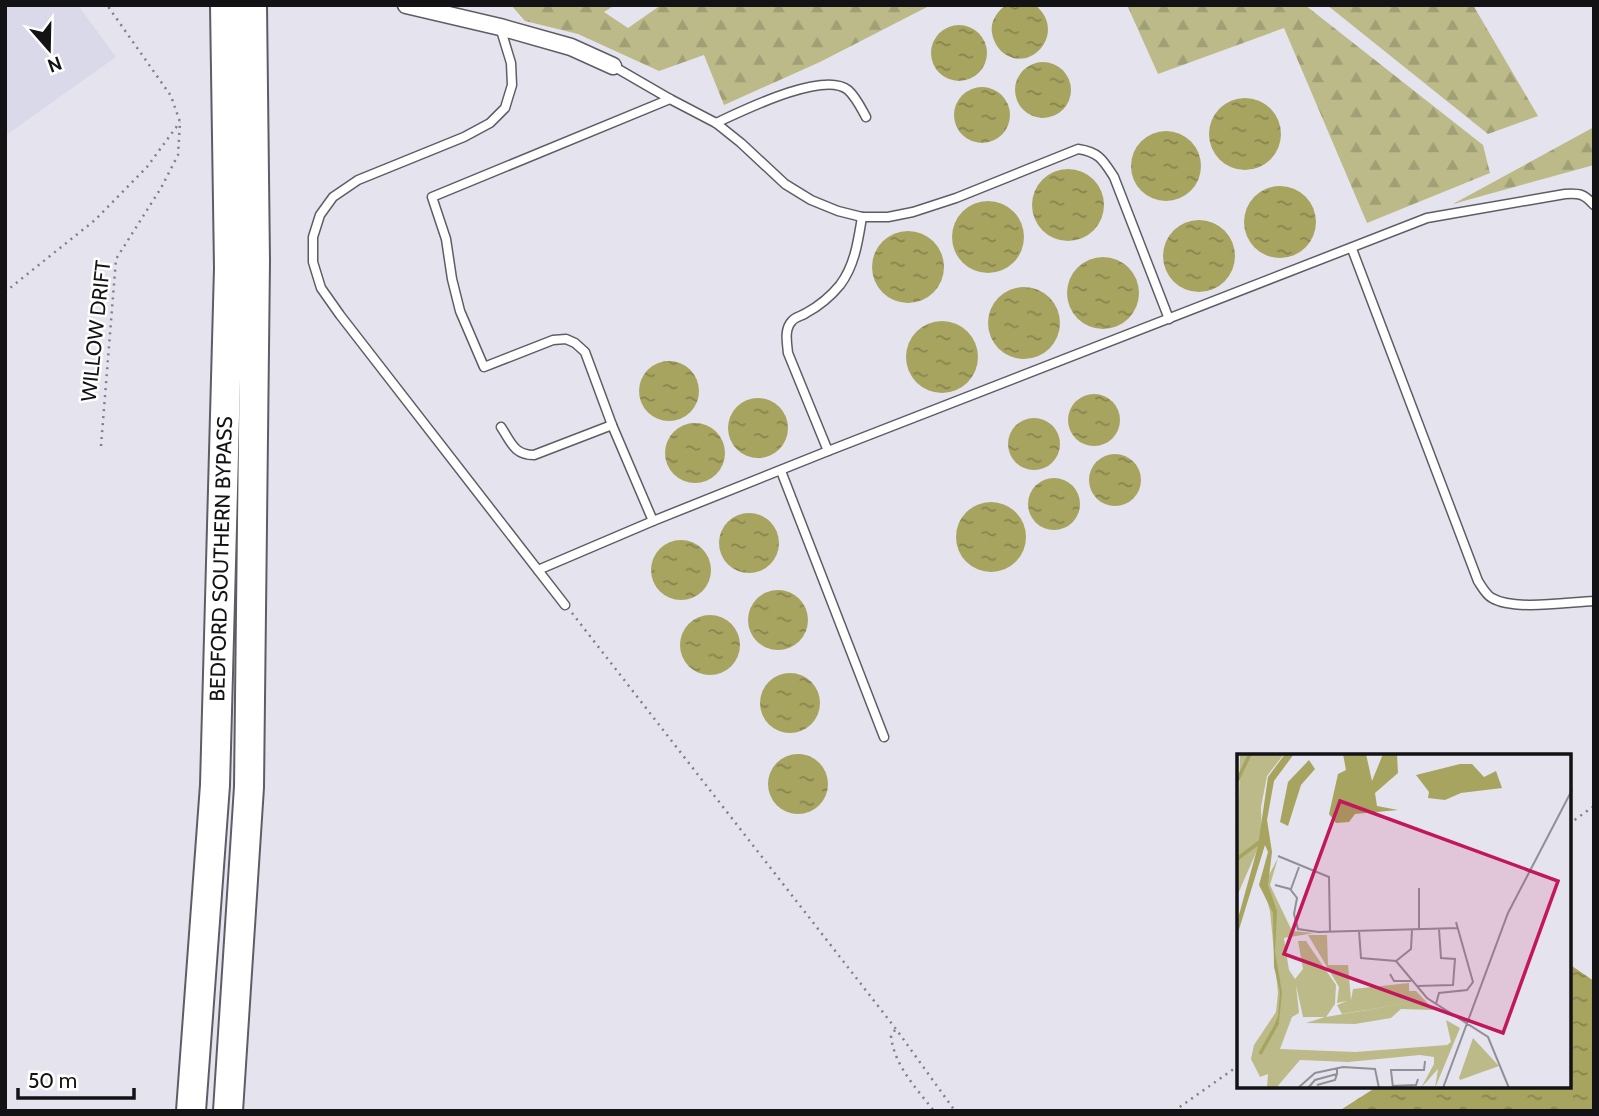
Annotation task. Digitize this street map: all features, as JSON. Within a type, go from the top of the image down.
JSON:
[{"type":"highway","name":"BEDFORD SOUTHERN BYPASS","points":[[191,1111],[215,785],[229,268],[225,5]]},
{"type":"highway","name":"BEDFORD SOUTHERN BYPASS","points":[[228,1111],[249,788],[255,261],[253,5]]},
{"type":"street","points":[[406,5],[571,47],[613,66]]},
{"type":"lane","points":[[500,27],[511,64],[512,85],[505,107],[490,123],[464,137],[358,180],[333,197],[320,215],[313,237],[313,262],[321,288],[340,315],[565,605]]},
{"type":"lane","points":[[613,66],[716,123],[785,184],[802,195],[838,211],[862,217],[888,218],[914,212],[1078,149],[1090,151],[1102,160],[1114,177],[1170,319]]},
{"type":"lane","points":[[716,123],[780,96],[833,83],[849,90],[866,117]]},
{"type":"lane","points":[[653,521],[584,352],[575,343],[566,339],[553,340],[484,367],[460,312],[446,239],[432,197],[670,99]]},
{"type":"lane","points":[[538,570],[828,451],[1427,218],[1565,194],[1584,195],[1594,205]]},
{"type":"lane","points":[[828,451],[788,353],[786,340],[792,320],[825,300],[840,285],[857,247],[862,217]]},
{"type":"lane","points":[[1352,249],[1478,581],[1490,597],[1506,603],[1527,605],[1594,601]]},
{"type":"lane","points":[[501,427],[514,448],[524,455],[534,455],[612,425]]},
{"type":"lane","points":[[781,471],[884,737]]},
{"type":"path","name":"WILLOW DRIFT","points":[[101,446],[116,259],[161,188],[178,155],[180,122],[171,96],[107,5]]},
{"type":"path","points":[[5,292],[94,220],[147,167],[180,122]]},
{"type":"path","points":[[565,605],[896,1030],[955,1111]]},
{"type":"path","points":[[1571,823],[1594,806]]},
{"type":"path","points":[[896,1030],[891,1036],[893,1051],[904,1071],[934,1111]]},
{"type":"path","points":[[1174,1111],[1237,1067]]},
{"type":"shaded area","points":[[5,5],[78,5],[116,57],[5,136]]},
{"type":"green space","points":[[511,5],[615,5],[604,12],[628,28],[661,5],[931,5],[820,62],[724,105],[704,55],[659,71],[578,34],[525,21]]},
{"type":"green space","points":[[1127,5],[1305,5],[1483,145],[1490,173],[1367,223],[1284,28],[1158,74]]},
{"type":"green space","points":[[1327,5],[1473,5],[1538,116],[1488,134]]},
{"type":"green space","points":[[1594,127],[1594,165],[1453,204]]},
{"type":"water","points":[[1006,5],[1035,5],[1044,15],[1048,27],[1047,38],[1034,55],[1013,58],[1002,52],[995,43],[993,21]]},
{"type":"water","points":[[953,25],[965,25],[975,29],[983,37],[987,53],[983,69],[975,77],[965,81],[953,81],[943,77],[935,69],[931,59],[931,47],[935,37],[943,29]]},
{"type":"water","points":[[1037,62],[1049,62],[1059,66],[1067,74],[1071,90],[1067,106],[1059,114],[1049,118],[1037,118],[1027,114],[1019,106],[1015,96],[1015,84],[1019,74],[1027,66]]},
{"type":"water","points":[[976,87],[988,87],[998,91],[1006,99],[1010,115],[1006,131],[998,139],[988,143],[976,143],[966,139],[958,131],[954,121],[954,109],[958,99],[966,91]]},
{"type":"water","points":[[1245,98],[1265,104],[1275,114],[1281,134],[1275,154],[1265,164],[1245,170],[1225,164],[1215,154],[1209,134],[1215,114],[1225,104]]},
{"type":"water","points":[[1159,131],[1173,131],[1186,136],[1196,146],[1201,166],[1196,186],[1186,196],[1173,201],[1159,201],[1146,196],[1136,186],[1131,173],[1131,159],[1136,146],[1146,136]]},
{"type":"water","points":[[1068,169],[1088,175],[1098,185],[1104,205],[1098,225],[1088,235],[1068,241],[1048,235],[1038,225],[1032,205],[1038,185],[1048,175]]},
{"type":"water","points":[[1280,186],[1300,192],[1310,202],[1316,222],[1310,242],[1300,252],[1280,258],[1260,252],[1250,242],[1244,222],[1250,202],[1260,192]]},
{"type":"water","points":[[988,201],[1008,207],[1018,217],[1024,237],[1018,257],[1008,267],[988,273],[968,267],[958,257],[952,237],[958,217],[968,207]]},
{"type":"water","points":[[1199,220],[1219,226],[1229,236],[1235,256],[1229,276],[1219,286],[1199,292],[1179,286],[1169,276],[1163,256],[1169,236],[1179,226]]},
{"type":"water","points":[[908,231],[928,237],[938,247],[944,267],[938,287],[928,297],[908,303],[888,297],[878,287],[872,267],[878,247],[888,237]]},
{"type":"water","points":[[1103,257],[1123,263],[1133,273],[1139,293],[1133,313],[1123,323],[1103,329],[1083,323],[1073,313],[1067,293],[1073,273],[1083,263]]},
{"type":"water","points":[[1024,287],[1044,293],[1054,303],[1060,323],[1054,343],[1044,353],[1024,359],[1004,353],[994,343],[988,323],[994,303],[1004,293]]},
{"type":"water","points":[[942,321],[962,327],[972,337],[978,357],[972,377],[962,387],[942,393],[922,387],[912,377],[906,357],[912,337],[922,327]]},
{"type":"water","points":[[663,361],[675,361],[694,374],[699,391],[697,403],[686,416],[675,421],[663,421],[644,408],[639,397],[639,385],[652,366]]},
{"type":"water","points":[[1094,394],[1113,401],[1120,420],[1113,439],[1094,446],[1075,439],[1068,420],[1075,401]]},
{"type":"water","points":[[752,398],[764,398],[783,411],[788,428],[786,440],[775,453],[764,458],[752,458],[733,445],[728,434],[728,422],[741,403]]},
{"type":"water","points":[[1034,418],[1053,425],[1060,444],[1053,463],[1034,470],[1015,463],[1008,444],[1015,425]]},
{"type":"water","points":[[689,423],[701,423],[720,436],[725,453],[723,465],[712,478],[701,483],[689,483],[670,470],[665,459],[665,447],[678,428]]},
{"type":"water","points":[[1115,454],[1134,461],[1141,480],[1134,499],[1115,506],[1096,499],[1089,480],[1096,461]]},
{"type":"water","points":[[1054,478],[1073,485],[1080,504],[1073,523],[1054,530],[1035,523],[1028,504],[1035,485]]},
{"type":"water","points":[[991,502],[1016,512],[1026,537],[1016,562],[991,572],[966,562],[956,537],[966,512]]},
{"type":"water","points":[[743,513],[755,513],[774,526],[779,543],[777,555],[766,568],[755,573],[743,573],[724,560],[719,549],[719,537],[732,518]]},
{"type":"water","points":[[675,540],[687,540],[706,553],[711,570],[709,582],[698,595],[687,600],[675,600],[656,587],[651,576],[651,564],[664,545]]},
{"type":"water","points":[[772,590],[784,590],[803,603],[808,620],[806,632],[795,645],[784,650],[772,650],[753,637],[748,626],[748,614],[761,595]]},
{"type":"water","points":[[704,615],[716,615],[735,628],[740,645],[738,657],[727,670],[716,675],[704,675],[685,662],[680,651],[680,639],[693,620]]},
{"type":"water","points":[[784,673],[796,673],[815,686],[820,703],[818,715],[807,728],[796,733],[784,733],[765,720],[760,709],[760,697],[773,678]]},
{"type":"water","points":[[792,754],[804,754],[823,767],[828,784],[826,796],[815,809],[804,814],[792,814],[773,801],[768,790],[768,778],[781,759]]},
{"type":"water","points":[[1571,965],[1594,981],[1594,1111],[1339,1111],[1375,1088],[1571,1088]]}]
